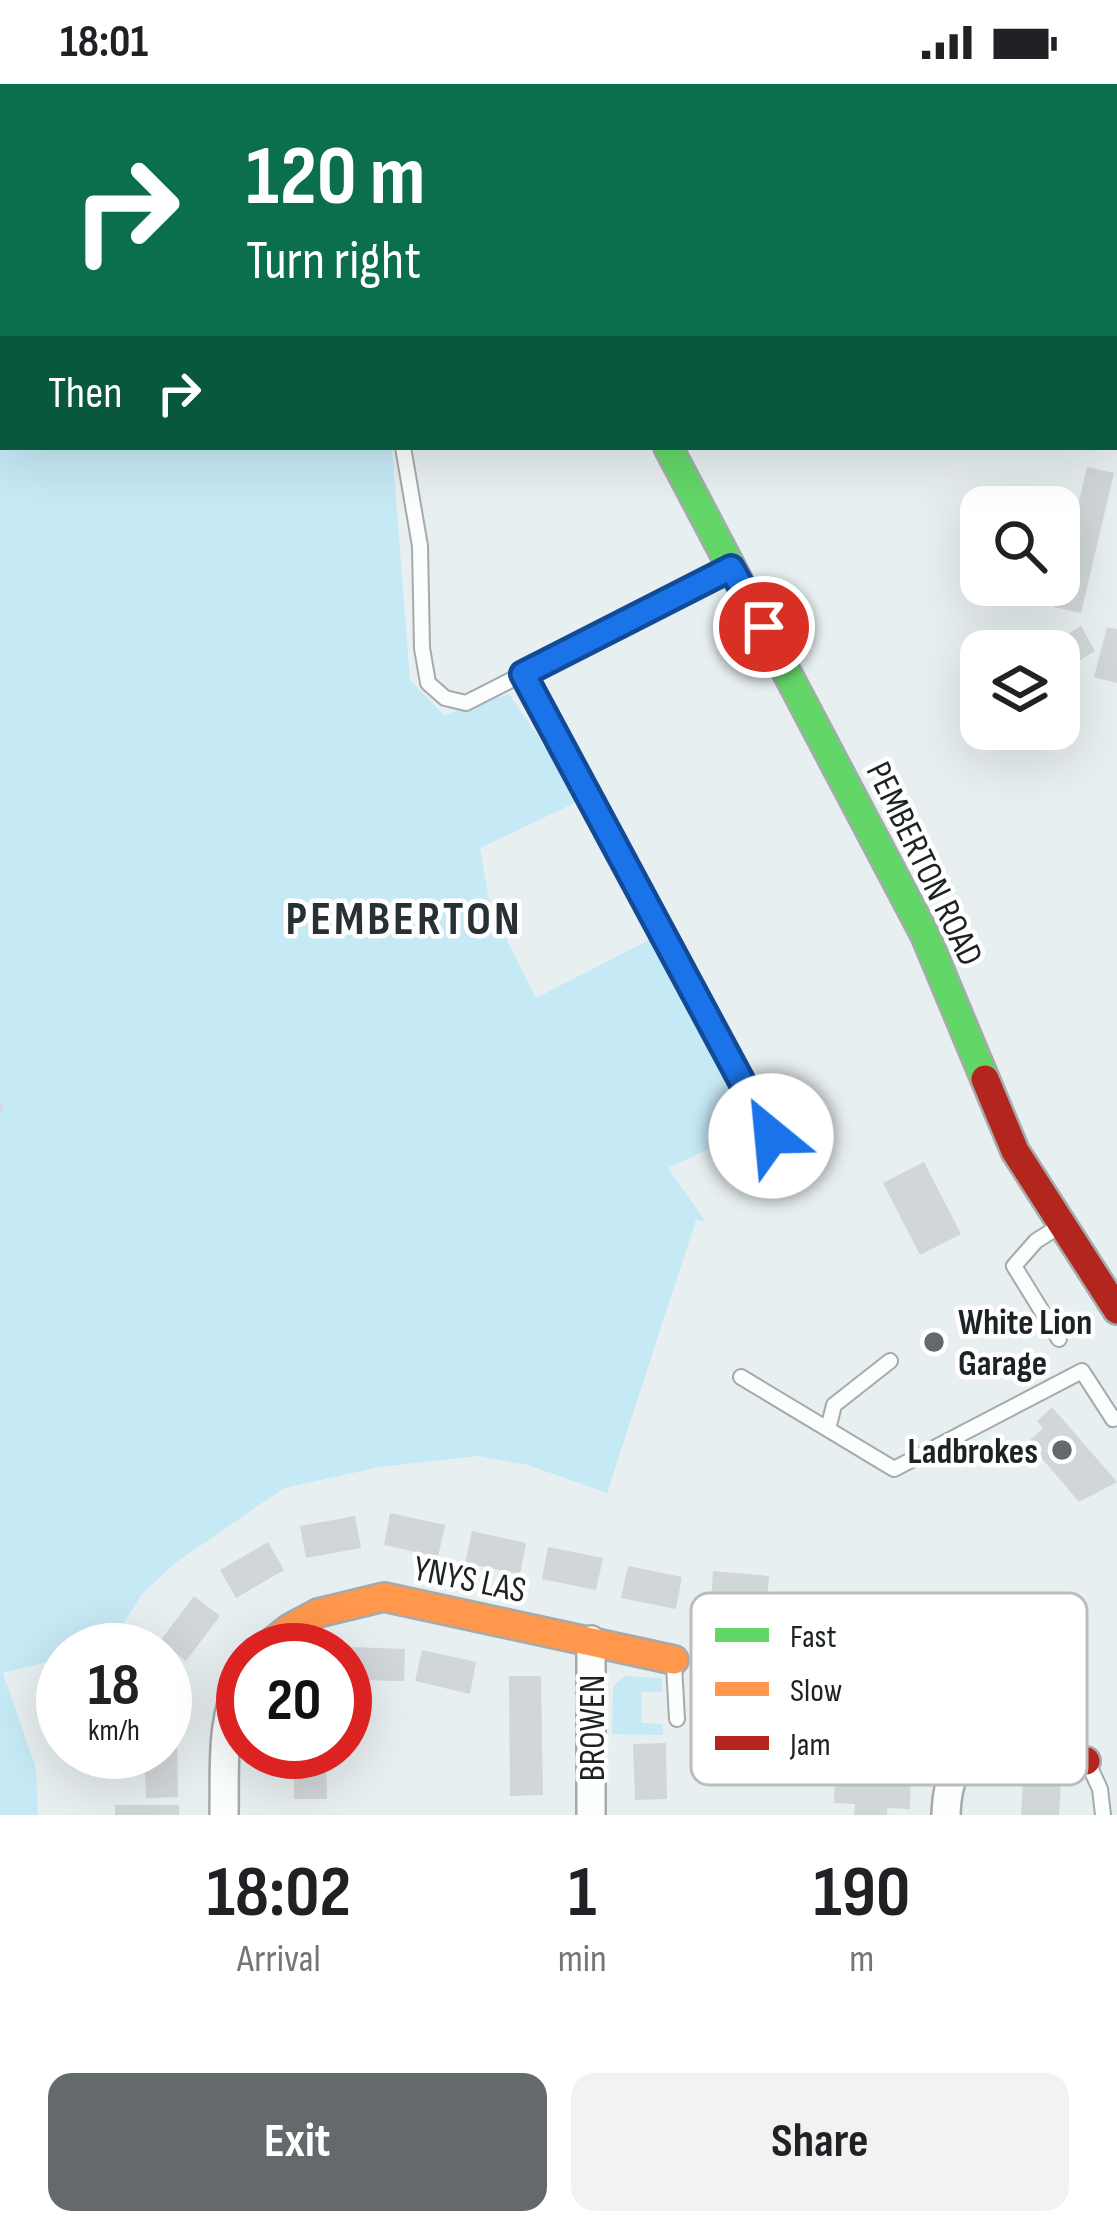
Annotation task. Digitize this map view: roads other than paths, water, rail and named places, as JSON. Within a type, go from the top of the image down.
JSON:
[{"type":"main road","name":"PEMBERTON ROAD","points":[[670,450],[925,935],[1015,1151],[1117,1310]]},
{"type":"main road","name":"YNYS LAS","points":[[299,1623],[345,1602],[384,1597],[674,1660]]},
{"type":"street","name":"BROWEN","points":[[590,1815],[591,1640]]},
{"type":"street","points":[[224,1779],[224,1815]]},
{"type":"street","points":[[946,1815],[947,1785]]},
{"type":"lane","points":[[404,450],[420,546],[422,648],[428,683],[445,698],[466,703],[731,568]]},
{"type":"lane","points":[[523,674],[771,1136]]},
{"type":"lane","points":[[1059,1339],[1014,1266],[1036,1241],[1062,1224]]},
{"type":"lane","points":[[828,1429],[835,1405],[890,1360]]},
{"type":"lane","points":[[741,1377],[894,1469],[1082,1371],[1113,1419],[1117,1418]]},
{"type":"lane","points":[[674,1660],[677,1719]]},
{"type":"lane","points":[[1087,1763],[1100,1789],[1103,1815]]},
{"type":"place","name":"White Lion Garage","points":[[934,1342]]},
{"type":"place","name":"Ladbrokes","points":[[1062,1450]]},
{"type":"district","name":"PEMBERTON","points":[[404,917]]}]
